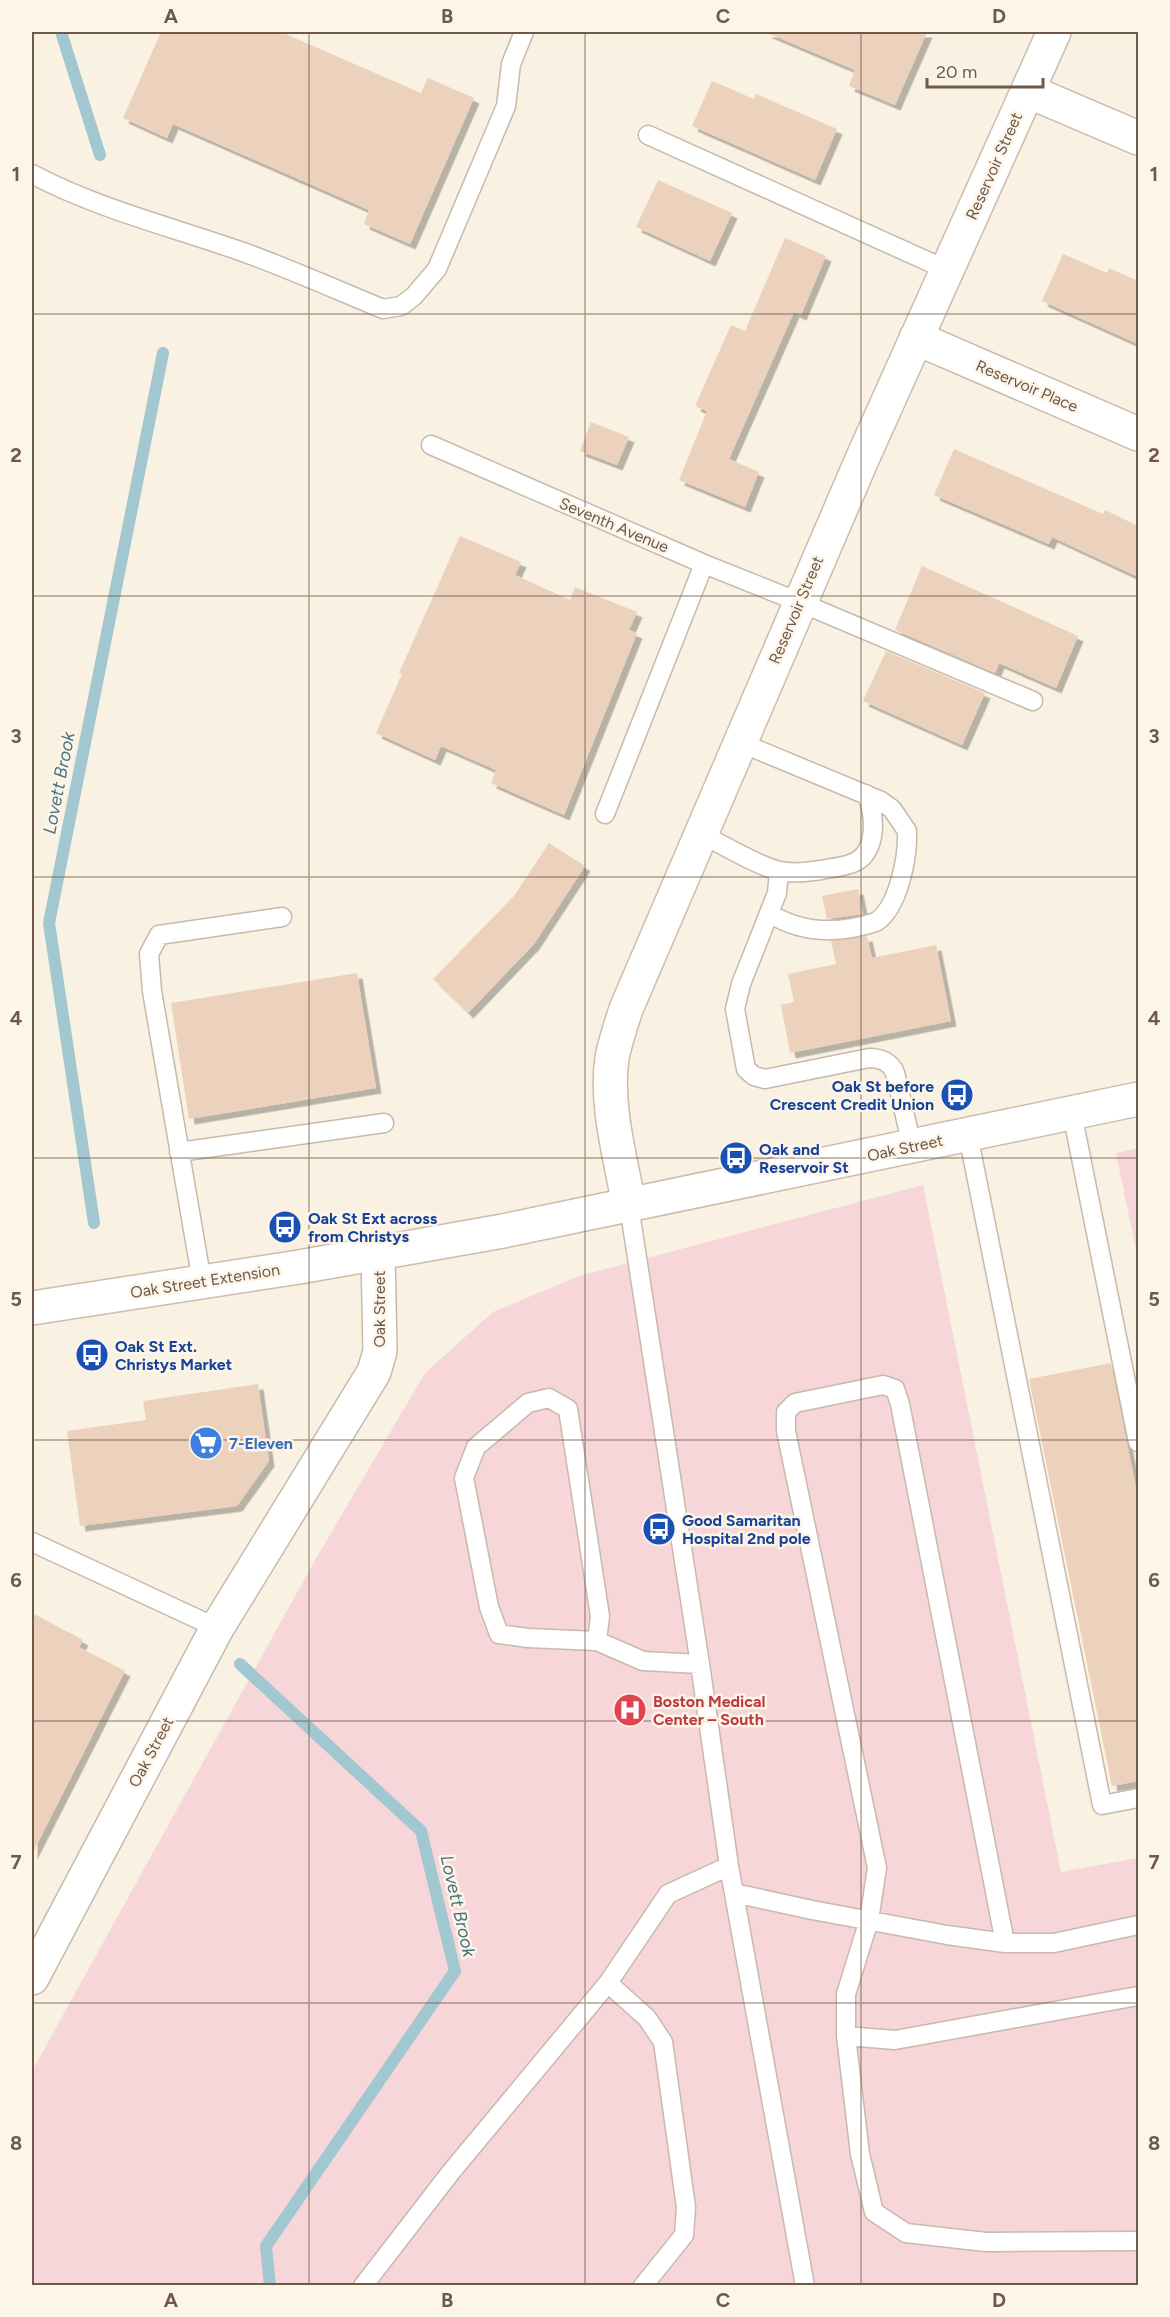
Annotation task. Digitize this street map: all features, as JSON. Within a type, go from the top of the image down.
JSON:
[{"type":"street","name":"Reservoir Street","points":[[629,1206],[612,1105],[612,1060],[626,1009],[800,602],[1054,32]]},
{"type":"street","points":[[1028,91],[1138,138]]},
{"type":"street","name":"Reservoir Place","points":[[916,338],[1138,434]]},
{"type":"street","name":"Oak Street","points":[[32,1978],[217,1628],[374,1372],[380,1351],[378,1253],[629,1206],[1138,1099]]},
{"type":"street","name":"Oak Street Extension","points":[[32,1308],[378,1253]]},
{"type":"lane","points":[[32,174],[65,192],[244,252],[383,309],[401,306],[414,296],[436,269],[506,106],[512,64],[524,32]]},
{"type":"lane","points":[[648,135],[947,270]]},
{"type":"lane","name":"Seventh Avenue","points":[[431,445],[704,564],[800,602],[1033,701]]},
{"type":"lane","points":[[604,814],[704,564]]},
{"type":"lane","points":[[739,742],[866,794],[892,809],[907,831],[901,876],[892,902],[882,918],[868,924],[826,931],[801,928],[769,913]]},
{"type":"lane","points":[[701,834],[779,871],[799,873],[854,863],[862,857],[871,842],[872,808],[866,794]]},
{"type":"lane","points":[[779,871],[777,893],[736,998],[736,1018],[746,1069],[754,1076],[765,1079],[869,1058],[882,1060],[893,1068],[895,1073],[912,1146]]},
{"type":"lane","points":[[202,1282],[152,991],[149,954],[159,935],[282,916]]},
{"type":"lane","points":[[1072,1113],[1138,1442]]},
{"type":"lane","points":[[179,1152],[384,1124]]},
{"type":"lane","points":[[968,1135],[1102,1805],[1138,1798]]},
{"type":"lane","points":[[629,1206],[729,1866],[805,2286]]},
{"type":"lane","points":[[1005,1943],[900,1404],[895,1389],[883,1385],[795,1403],[786,1412],[786,1431],[877,1868],[869,1920],[846,1994],[846,2036],[860,2154],[874,2212],[906,2233],[986,2242],[1138,2241]]},
{"type":"lane","points":[[597,1641],[600,1616],[568,1409],[549,1398],[528,1403],[476,1447],[464,1478],[489,1607],[500,1634],[528,1638],[597,1641],[643,1661],[700,1664]]},
{"type":"lane","points":[[32,1542],[217,1628]]},
{"type":"lane","points":[[363,2286],[451,2172],[608,1983],[668,1894],[729,1866]]},
{"type":"lane","points":[[734,1893],[812,1911],[1005,1943],[1054,1943],[1138,1925]]},
{"type":"lane","points":[[608,1983],[647,2018],[663,2042],[686,2207],[684,2235],[643,2286]]},
{"type":"lane","points":[[846,2036],[895,2040],[1138,1996]]},
{"type":"shaded area","points":[[1138,1148],[1138,1260],[1116,1153]]},
{"type":"shaded area","name":"Boston Medical Center – South","points":[[923,1185],[1061,1872],[1138,1858],[1138,2285],[32,2286],[32,2071],[314,1562],[425,1373],[493,1312],[579,1276]]},
{"type":"building","points":[[161,32],[281,32],[421,93],[428,78],[474,98],[410,244],[364,224],[369,210],[173,124],[167,138],[123,118]]},
{"type":"building","points":[[765,32],[927,32],[895,105],[849,86],[855,70]]},
{"type":"building","points":[[712,81],[754,99],[756,94],[837,129],[815,180],[692,126]]},
{"type":"building","points":[[658,180],[732,213],[710,261],[636,227]]},
{"type":"building","points":[[785,238],[826,256],[801,315],[794,312],[729,459],[759,472],[745,507],[679,480],[707,411],[695,406],[731,325],[745,331]]},
{"type":"building","points":[[1063,254],[1107,273],[1109,268],[1138,281],[1138,344],[1042,301]]},
{"type":"building","points":[[591,422],[629,437],[617,465],[580,451]]},
{"type":"building","points":[[954,449],[1103,514],[1105,510],[1138,526],[1138,577],[1052,537],[1049,544],[934,495]]},
{"type":"building","points":[[460,536],[521,562],[515,575],[570,600],[575,587],[637,612],[629,630],[637,633],[564,815],[491,783],[496,770],[441,746],[435,760],[376,733],[402,674],[399,673]]},
{"type":"building","points":[[922,566],[1078,636],[1056,688],[999,663],[995,673],[895,630]]},
{"type":"building","points":[[886,651],[985,693],[962,745],[863,701]]},
{"type":"building","points":[[549,843],[585,866],[534,944],[468,1013],[433,979],[514,896]]},
{"type":"building","points":[[858,889],[863,914],[827,919],[822,896]]},
{"type":"building","points":[[867,936],[872,958],[936,945],[951,1021],[790,1053],[781,1005],[794,1002],[788,974],[836,964],[831,941]]},
{"type":"building","points":[[357,973],[376,1088],[189,1119],[171,1003]]},
{"type":"building","points":[[1111,1363],[1138,1498],[1138,1781],[1112,1786],[1029,1379]]},
{"type":"building","points":[[258,1384],[269,1461],[237,1506],[80,1526],[67,1431],[146,1420],[143,1401]]},
{"type":"building","points":[[32,1613],[83,1640],[79,1647],[125,1671],[32,1854]]},
{"type":"waterway","name":"Lovett Brook","points":[[61,32],[100,155]]},
{"type":"waterway","name":"Lovett Brook","points":[[94,1223],[49,923],[163,353]]},
{"type":"waterway","name":"Lovett Brook","points":[[240,1664],[421,1831],[455,1971],[266,2246],[270,2286]]},
{"type":"place","name":"Oak St before Crescent Credit Union","points":[[957,1095]]},
{"type":"place","name":"Oak and Reservoir St","points":[[736,1158]]},
{"type":"place","name":"Oak St Ext across from Christys","points":[[285,1227]]},
{"type":"place","name":"Oak St Ext. Christys Market","points":[[92,1355]]},
{"type":"place","name":"7-Eleven","points":[[206,1443]]},
{"type":"place","name":"Good Samaritan Hospital 2nd pole","points":[[659,1529]]},
{"type":"place","name":"Boston Medical Center – South","points":[[630,1710]]}]
